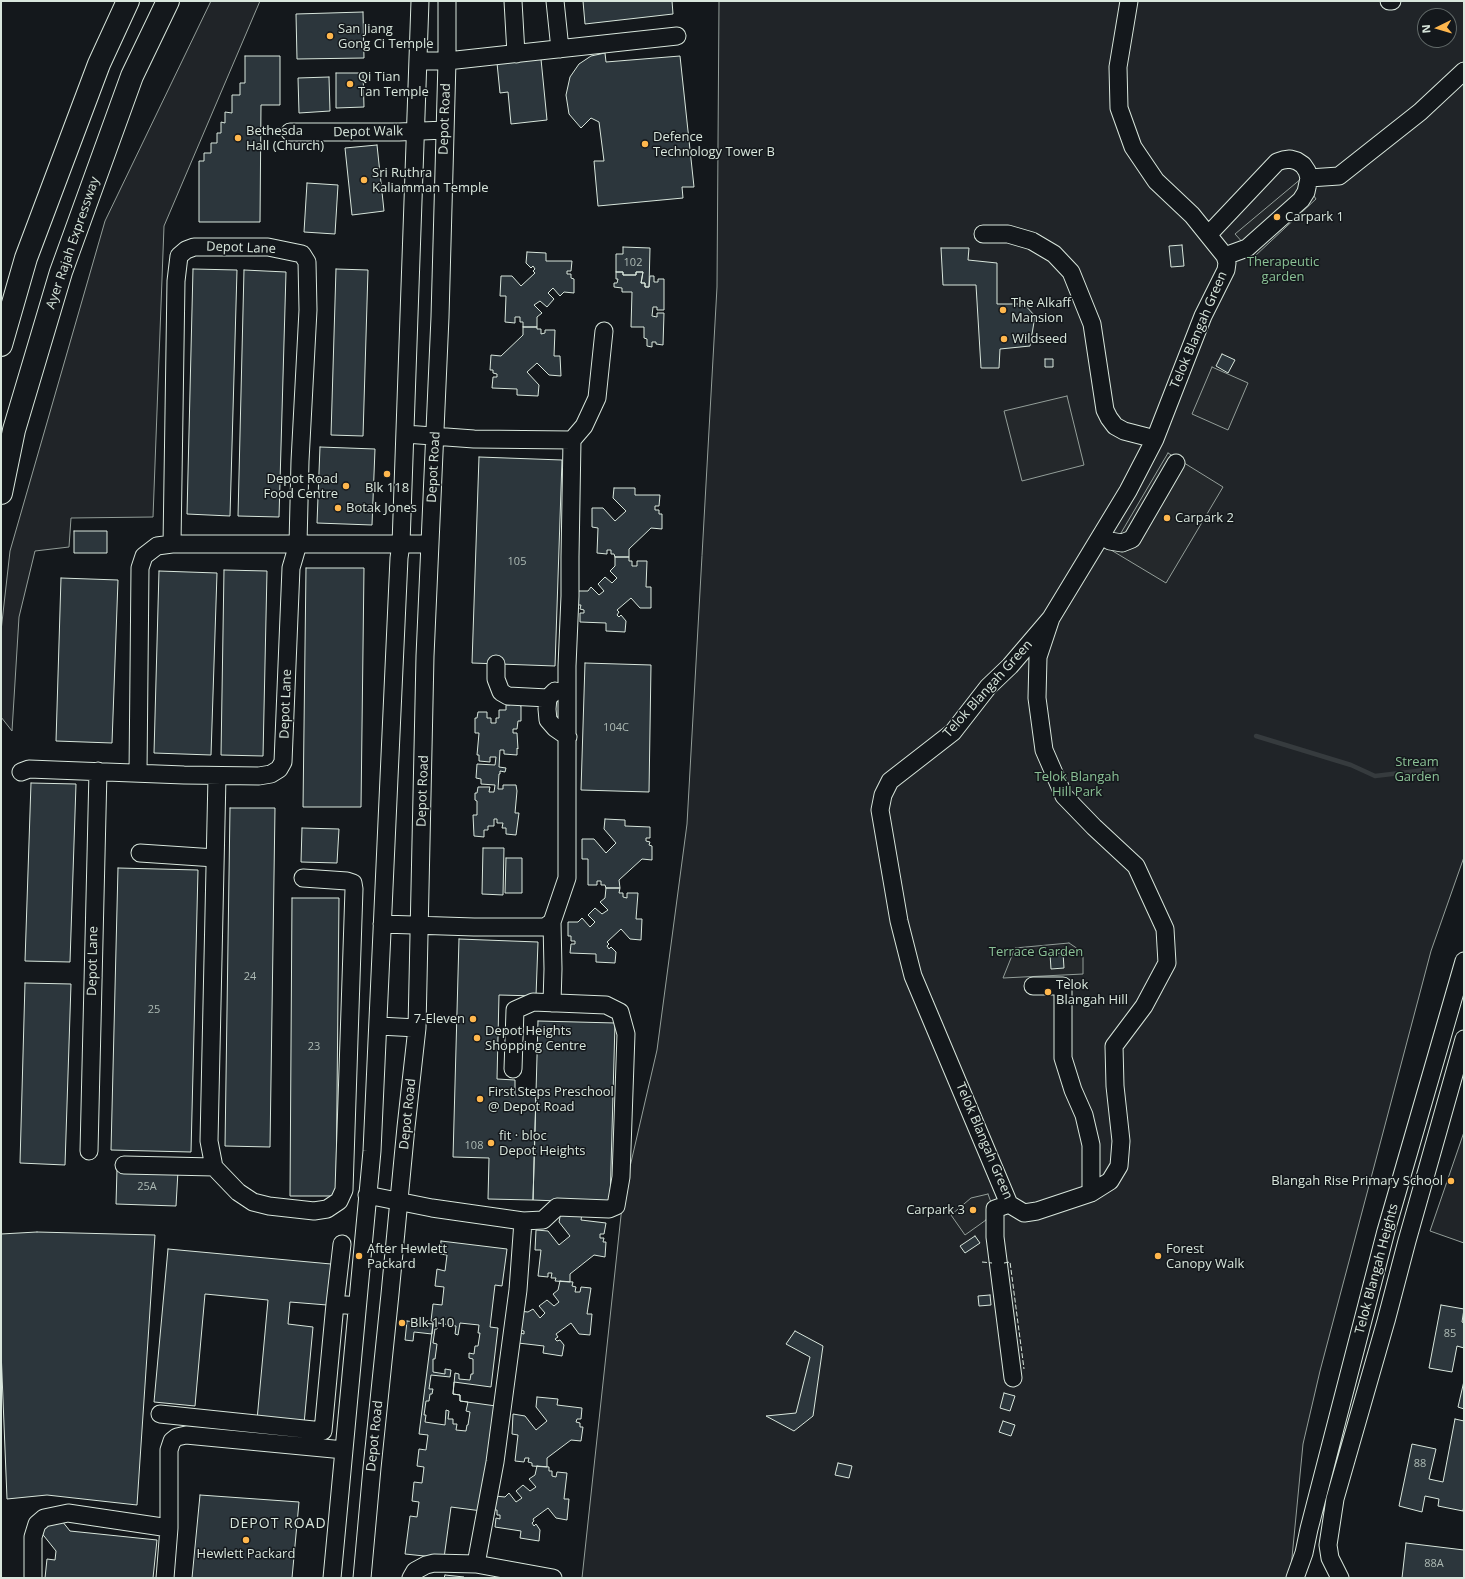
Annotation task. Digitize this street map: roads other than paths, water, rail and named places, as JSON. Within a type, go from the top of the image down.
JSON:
[{"type":"highway","points":[[1,345],[26,258],[99,64],[128,1]]},
{"type":"highway","name":"Ayer Rajah Expressway","points":[[1,492],[14,430],[61,272],[132,76],[168,1]]},
{"type":"street","points":[[332,1578],[372,1151],[379,1026],[382,924],[399,558],[401,544],[420,1]]},
{"type":"street","name":"Depot Road","points":[[362,1578],[417,1028],[425,656],[440,317],[447,61],[447,1]]},
{"type":"street","points":[[513,1],[516,54]]},
{"type":"street","points":[[555,1],[560,49]]},
{"type":"street","name":"Telok Blangah Green","points":[[1051,618],[1038,657],[1037,698],[1044,750],[1064,796],[1094,827],[1136,866],[1165,929],[1167,963],[1144,1006],[1114,1046],[1114,1086],[1121,1141],[1119,1166],[1110,1180],[1091,1192],[1036,1211],[1024,1213],[1009,1204],[913,976],[899,921],[880,810],[883,795],[890,781],[953,732],[988,687],[1010,666],[1051,618],[1128,491],[1154,439],[1203,316],[1226,270],[1226,256],[1192,215],[1156,181],[1133,147],[1119,108],[1118,67],[1129,1]]},
{"type":"street","points":[[418,61],[447,61],[678,36]]},
{"type":"street","points":[[1309,178],[1339,176],[1420,112],[1464,71]]},
{"type":"street","name":"Depot Walk","points":[[290,132],[399,132],[415,130],[445,130]]},
{"type":"street","points":[[1208,235],[1276,162],[1290,159],[1303,165],[1309,178],[1306,192],[1301,200],[1247,248],[1226,256]]},
{"type":"street","points":[[983,234],[1008,234],[1032,241],[1054,254],[1071,272],[1092,324],[1105,410],[1115,426],[1124,431],[1154,439]]},
{"type":"street","name":"Depot Lane","points":[[21,772],[29,769],[217,776],[265,775],[271,774],[278,769],[283,762],[291,568],[298,544],[300,461],[308,310],[307,262],[302,254],[268,247],[234,246],[194,247],[186,250],[179,256],[176,281],[172,544]]},
{"type":"street","points":[[552,1003],[552,922],[566,878],[568,737],[567,678],[570,596],[572,440],[584,426],[597,398],[604,331]]},
{"type":"street","points":[[405,434],[474,439],[572,440]]},
{"type":"street","points":[[1102,536],[1116,543],[1127,542],[1132,538],[1176,463]]},
{"type":"street","points":[[1128,491],[1152,505]]},
{"type":"street","points":[[138,773],[140,568],[144,556],[157,546],[172,544],[430,544]]},
{"type":"street","points":[[496,664],[496,679],[501,692],[508,696],[548,698]]},
{"type":"street","points":[[567,678],[548,698],[547,709],[548,720],[555,728],[568,737]]},
{"type":"street","name":"Depot Lane","points":[[89,1151],[98,771]]},
{"type":"street","points":[[217,776],[209,1141],[214,1167],[238,1192],[253,1202],[269,1206],[314,1210],[326,1209],[339,1201],[344,1190],[354,886],[353,883],[347,881],[303,878]]},
{"type":"street","points":[[140,854],[215,858]]},
{"type":"street","points":[[382,924],[474,927],[545,926],[552,922]]},
{"type":"street","name":"Telok Blangah Heights","points":[[1295,1578],[1304,1553],[1386,1231],[1464,961]]},
{"type":"street","points":[[1033,986],[1063,986],[1063,1058],[1073,1090],[1084,1115],[1091,1145],[1091,1192]]},
{"type":"street","points":[[367,1195],[399,1202],[523,1221],[543,1220],[557,1207],[563,1204],[609,1209],[616,1206],[621,1177],[626,1034],[620,1012],[606,1005],[533,1002],[515,1010],[513,1069]]},
{"type":"street","points":[[379,1026],[417,1028]]},
{"type":"street","name":"Telok Blangah Heights","points":[[1340,1578],[1330,1558],[1328,1545],[1335,1498],[1386,1321],[1464,1039]]},
{"type":"street","points":[[124,1165],[214,1167]]},
{"type":"street","points":[[1009,1204],[995,1209],[995,1237],[1014,1378]]},
{"type":"street","points":[[476,1564],[495,1462],[518,1290],[523,1221]]},
{"type":"street","points":[[160,1414],[323,1430],[342,1244]]},
{"type":"street","points":[[335,1304],[357,1306]]},
{"type":"street","points":[[166,1578],[169,1528],[169,1450],[172,1441],[177,1437],[186,1435],[344,1450]]},
{"type":"street","points":[[33,1578],[33,1537],[37,1524],[44,1518],[68,1513],[169,1528]]},
{"type":"street","points":[[411,1578],[415,1571],[426,1565],[434,1563],[476,1564],[553,1578]]},
{"type":"waterway","points":[[1256,736],[1351,765],[1375,776],[1434,769]]},
{"type":"place","name":"San Jiang Gong Ci Temple","points":[[330,36]]},
{"type":"place","name":"Qi Tian Tan Temple","points":[[350,84]]},
{"type":"place","name":"Bethesda Hall (Church)","points":[[238,138]]},
{"type":"place","name":"Defence Technology Tower B","points":[[645,144]]},
{"type":"place","name":"Sri Ruthra Kaliamman Temple","points":[[364,180]]},
{"type":"place","name":"Carpark 1","points":[[1277,217]]},
{"type":"place","name":"The Alkaff Mansion","points":[[1003,310]]},
{"type":"place","name":"Wildseed","points":[[1004,339]]},
{"type":"place","name":"Blk 118","points":[[387,474]]},
{"type":"place","name":"Depot Road Food Centre","points":[[346,486]]},
{"type":"place","name":"Botak Jones","points":[[338,508]]},
{"type":"place","name":"Carpark 2","points":[[1167,518]]},
{"type":"place","name":"Telok Blangah Hill","points":[[1048,992]]},
{"type":"place","name":"7-Eleven","points":[[473,1019]]},
{"type":"place","name":"Depot Heights Shopping Centre","points":[[477,1038]]},
{"type":"place","name":"First Steps Preschool @ Depot Road","points":[[480,1099]]},
{"type":"place","name":"fit · bloc Depot Heights","points":[[491,1143]]},
{"type":"place","name":"Blangah Rise Primary School","points":[[1451,1181]]},
{"type":"place","name":"Carpark 3","points":[[973,1210]]},
{"type":"place","name":"After Hewlett Packard","points":[[359,1256]]},
{"type":"place","name":"Forest Canopy Walk","points":[[1158,1256]]},
{"type":"place","name":"Blk 110","points":[[402,1323]]},
{"type":"place","name":"Hewlett Packard","points":[[246,1540]]},
{"type":"district","name":"DEPOT ROAD","points":[[278,1524]]},
{"type":"park label","name":"Therapeutic garden","points":[[1283,270]]},
{"type":"park label","name":"Stream Garden","points":[[1417,770]]},
{"type":"park label","name":"Telok Blangah Hill Park","points":[[1077,784]]},
{"type":"park label","name":"Terrace Garden","points":[[1036,952]]}]
